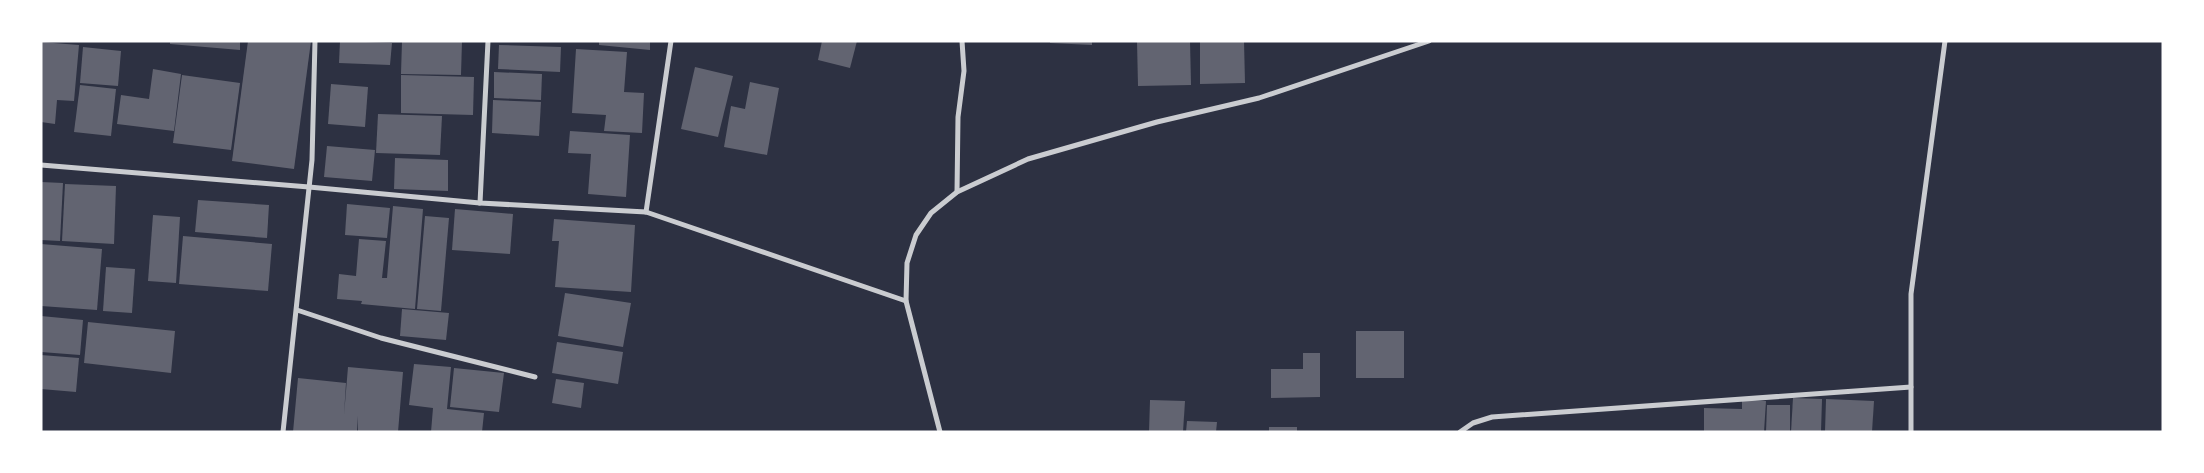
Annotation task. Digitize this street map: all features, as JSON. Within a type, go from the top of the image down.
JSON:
[{"type":"street","points":[[283,432],[312,160],[316,41]]},
{"type":"street","points":[[480,203],[488,41]]},
{"type":"street","points":[[646,212],[672,41]]},
{"type":"street","points":[[957,192],[958,117],[964,71],[962,41]]},
{"type":"street","points":[[940,432],[906,301],[907,263],[916,236],[931,213],[957,192],[1028,159],[1157,122],[1259,98],[1429,41]]},
{"type":"street","points":[[1911,432],[1911,294],[1945,41]]},
{"type":"street","points":[[41,165],[480,203],[646,212],[906,301]]},
{"type":"street","points":[[297,310],[381,338],[536,377]]},
{"type":"street","points":[[1460,432],[1473,423],[1492,417],[1911,387]]},
{"type":"building","points":[[170,41],[240,41],[240,50],[170,44]]},
{"type":"building","points":[[248,41],[311,41],[294,169],[232,161]]},
{"type":"building","points":[[340,41],[392,43],[390,65],[339,63]]},
{"type":"building","points":[[402,41],[462,41],[461,75],[401,74]]},
{"type":"building","points":[[599,41],[650,41],[650,50],[599,45]]},
{"type":"building","points":[[822,41],[857,41],[850,68],[818,60]]},
{"type":"building","points":[[1050,41],[1092,41],[1092,45],[1050,43]]},
{"type":"building","points":[[1137,41],[1190,41],[1191,85],[1138,86]]},
{"type":"building","points":[[1200,41],[1244,41],[1245,83],[1200,84]]},
{"type":"building","points":[[41,42],[79,45],[74,101],[57,100],[55,124],[41,122]]},
{"type":"building","points":[[499,45],[561,47],[560,72],[498,69]]},
{"type":"building","points":[[83,47],[121,51],[118,86],[80,83]]},
{"type":"building","points":[[576,49],[627,52],[624,92],[644,93],[642,133],[604,131],[606,115],[572,113]]},
{"type":"building","points":[[695,67],[733,76],[718,137],[681,129]]},
{"type":"building","points":[[153,69],[181,74],[174,131],[117,124],[121,95],[149,99]]},
{"type":"building","points":[[494,72],[542,74],[541,100],[494,98]]},
{"type":"building","points":[[182,75],[240,83],[231,150],[173,143]]},
{"type":"building","points":[[401,75],[474,77],[473,115],[401,113]]},
{"type":"building","points":[[750,82],[779,88],[767,155],[724,147],[731,106],[745,109]]},
{"type":"building","points":[[331,84],[368,87],[365,127],[328,124]]},
{"type":"building","points":[[80,85],[116,89],[111,136],[74,132]]},
{"type":"building","points":[[493,100],[541,102],[539,136],[492,133]]},
{"type":"building","points":[[378,114],[442,116],[440,155],[376,153]]},
{"type":"building","points":[[570,131],[630,135],[626,197],[588,194],[591,154],[568,153]]},
{"type":"building","points":[[327,146],[375,150],[372,181],[324,177]]},
{"type":"building","points":[[395,158],[448,160],[448,191],[394,189]]},
{"type":"building","points":[[41,182],[63,183],[60,241],[41,240]]},
{"type":"building","points":[[65,184],[116,186],[114,244],[62,241]]},
{"type":"building","points":[[198,200],[269,205],[267,238],[195,232]]},
{"type":"building","points":[[347,204],[390,208],[387,238],[345,235]]},
{"type":"building","points":[[393,206],[423,209],[415,309],[361,304],[362,301],[337,299],[339,274],[356,276],[359,239],[386,241],[382,278],[387,278]]},
{"type":"building","points":[[455,209],[513,214],[510,254],[452,250]]},
{"type":"building","points":[[153,215],[180,217],[176,283],[148,281]]},
{"type":"building","points":[[425,216],[449,218],[441,311],[417,309]]},
{"type":"building","points":[[554,219],[635,225],[631,292],[555,287],[559,241],[552,241]]},
{"type":"building","points":[[183,236],[272,244],[268,291],[179,284]]},
{"type":"building","points":[[41,244],[102,249],[97,310],[41,306]]},
{"type":"building","points":[[106,267],[135,269],[132,313],[103,311]]},
{"type":"building","points":[[565,293],[631,303],[623,347],[558,336]]},
{"type":"building","points":[[402,309],[449,313],[446,340],[400,336]]},
{"type":"building","points":[[41,316],[83,320],[80,355],[41,352]]},
{"type":"building","points":[[88,322],[175,331],[171,373],[84,363]]},
{"type":"building","points":[[1356,331],[1404,331],[1404,378],[1356,378]]},
{"type":"building","points":[[557,342],[623,352],[618,384],[552,373]]},
{"type":"building","points":[[1303,353],[1320,353],[1320,397],[1271,398],[1271,369],[1303,369]]},
{"type":"building","points":[[41,355],[79,358],[76,392],[41,389]]},
{"type":"building","points":[[414,364],[451,367],[447,409],[484,413],[482,432],[431,432],[433,408],[409,405]]},
{"type":"building","points":[[348,367],[403,372],[398,432],[358,432],[358,416],[357,432],[293,432],[298,378],[346,383],[344,415]]},
{"type":"building","points":[[454,368],[504,373],[499,412],[450,407]]},
{"type":"building","points":[[556,379],[584,383],[581,408],[552,403]]},
{"type":"building","points":[[1793,398],[1822,399],[1821,432],[1791,432]]},
{"type":"building","points":[[1826,399],[1874,401],[1872,432],[1825,432]]},
{"type":"building","points":[[1150,400],[1185,401],[1183,432],[1149,432]]},
{"type":"building","points":[[1742,400],[1766,401],[1764,432],[1704,432],[1704,408],[1742,409]]},
{"type":"building","points":[[1767,405],[1790,405],[1790,432],[1766,432]]},
{"type":"building","points":[[1187,421],[1217,422],[1216,432],[1186,432]]},
{"type":"building","points":[[1269,427],[1297,427],[1297,432],[1269,432]]}]
